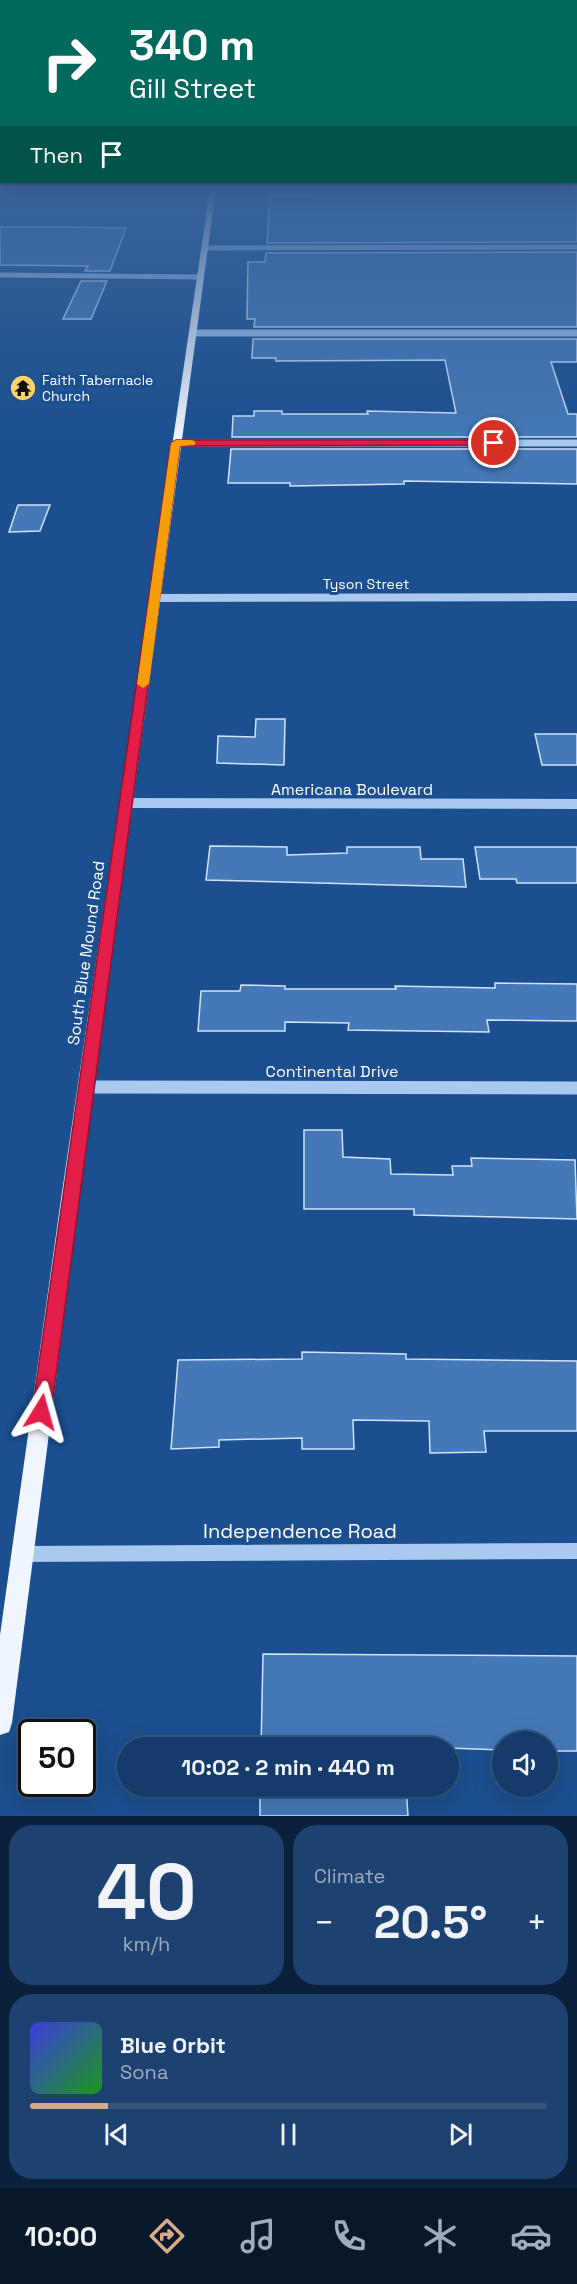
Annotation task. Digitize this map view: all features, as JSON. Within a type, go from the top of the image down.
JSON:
[{"type":"main road","name":"South Blue Mound Road","points":[[0,1723],[70,1199],[202,274]]},
{"type":"street","points":[[0,275],[201,277]]},
{"type":"street","points":[[193,333],[577,333]]},
{"type":"street","points":[[176,443],[577,443]]},
{"type":"street","name":"Tyson Street","points":[[156,598],[577,597]]},
{"type":"street","name":"Americana Boulevard","points":[[126,803],[577,804]]},
{"type":"street","name":"Continental Drive","points":[[87,1088],[577,1088]]},
{"type":"street","name":"Independence Road","points":[[22,1554],[577,1551]]},
{"type":"building","points":[[248,274],[577,274],[577,327],[254,327],[255,319],[247,319]]},
{"type":"building","points":[[81,281],[107,281],[91,319],[63,319]]},
{"type":"building","points":[[253,339],[577,339],[577,362],[551,362],[568,414],[577,414],[577,437],[232,437],[233,416],[254,416],[254,411],[282,411],[282,414],[368,414],[367,411],[456,413],[445,360],[276,361],[276,358],[252,358]]},
{"type":"building","points":[[231,449],[577,449],[577,484],[404,481],[404,484],[290,486],[290,483],[228,483]]},
{"type":"building","points":[[18,505],[50,505],[40,531],[9,532]]},
{"type":"building","points":[[256,719],[285,719],[284,765],[217,763],[218,736],[255,737]]},
{"type":"building","points":[[535,734],[577,734],[577,765],[542,765]]},
{"type":"building","points":[[210,846],[287,847],[287,855],[347,853],[347,847],[420,847],[421,859],[463,859],[466,887],[206,880]]},
{"type":"building","points":[[475,847],[577,847],[577,883],[517,883],[516,879],[480,879]]},
{"type":"building","points":[[495,983],[577,984],[577,1021],[487,1020],[489,1032],[348,1030],[349,1023],[285,1022],[285,1031],[198,1031],[201,991],[240,991],[241,985],[285,986],[285,989],[396,989],[395,986],[495,988]]},
{"type":"building","points":[[304,1130],[342,1130],[343,1157],[390,1159],[391,1174],[453,1175],[452,1166],[472,1166],[471,1158],[575,1160],[577,1219],[414,1215],[414,1209],[304,1209]]},
{"type":"building","points":[[302,1352],[406,1354],[406,1359],[577,1361],[577,1431],[484,1431],[486,1452],[430,1453],[429,1421],[353,1420],[354,1449],[302,1449],[302,1438],[219,1440],[219,1447],[171,1449],[178,1360],[302,1359]]},
{"type":"building","points":[[263,1654],[577,1656],[577,1751],[558,1751],[558,1731],[492,1731],[492,1750],[459,1748],[459,1737],[261,1737]]},
{"type":"building","points":[[260,1797],[407,1797],[408,1816],[260,1816]]},
{"type":"slow traffic","points":[[143,684],[176,443],[191,443]]},
{"type":"place","name":"Faith Tabernacle Church","points":[[23,388]]},
{"type":"route","points":[[41,1412],[176,443],[494,443]]}]
